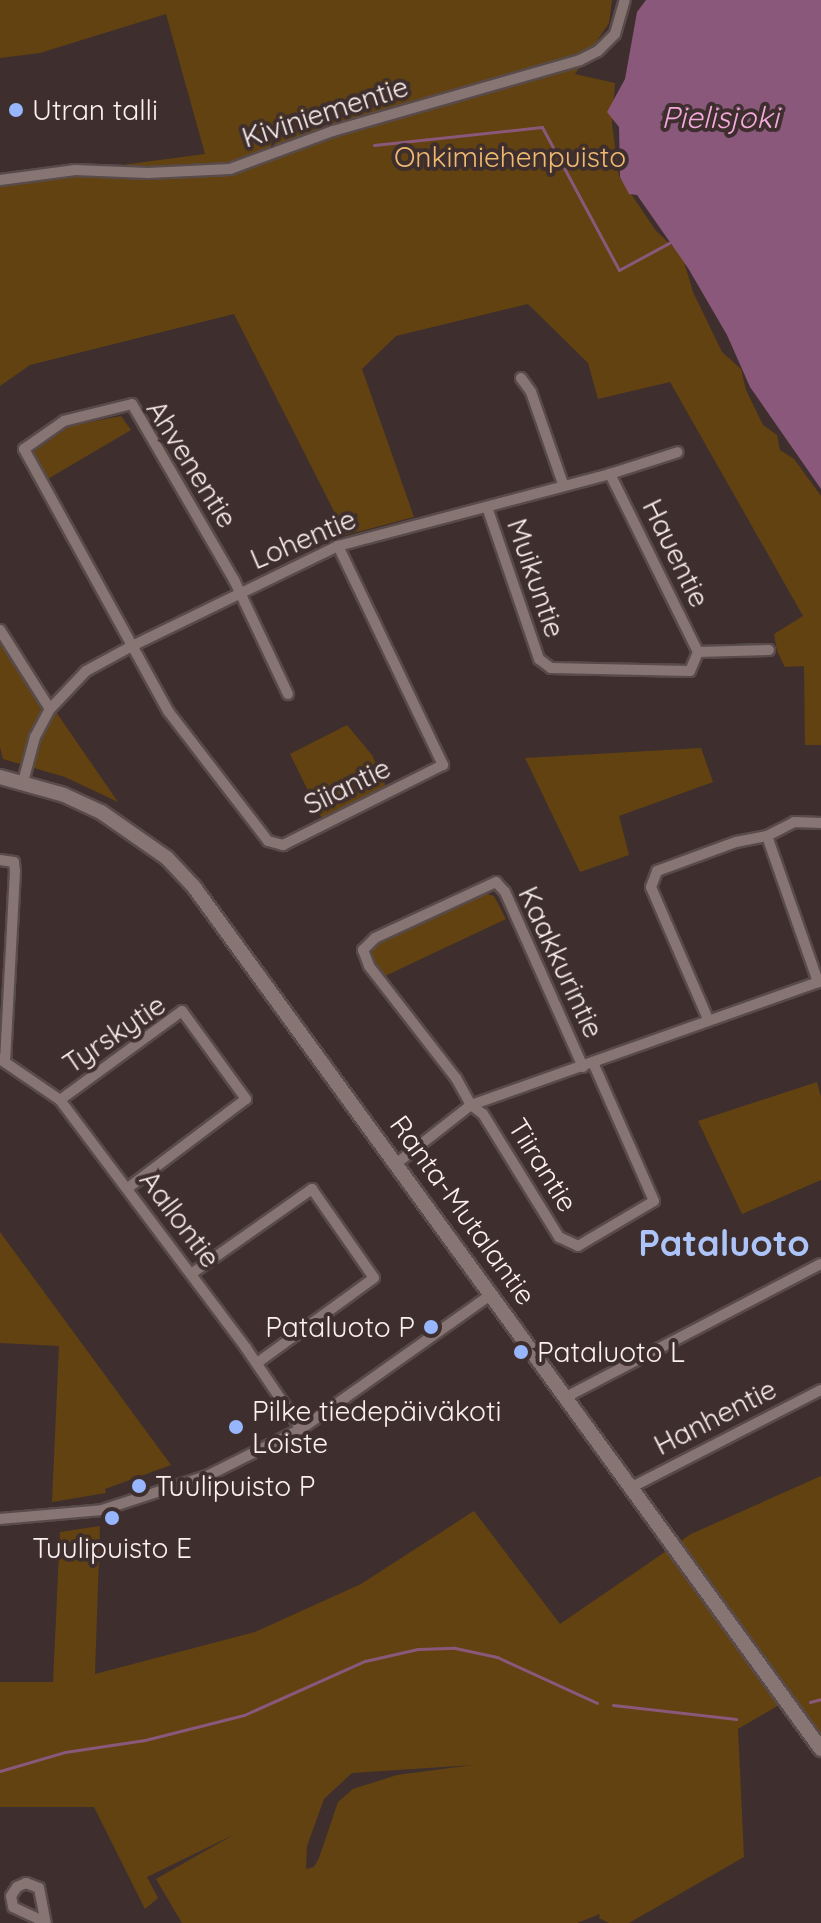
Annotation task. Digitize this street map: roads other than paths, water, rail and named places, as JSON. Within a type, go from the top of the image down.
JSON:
[{"type":"street","name":"Kiviniementie","points":[[0,180],[75,170],[148,173],[230,169],[333,131],[580,60],[598,51],[615,34],[625,0]]},
{"type":"street","points":[[521,378],[531,392],[563,484]]},
{"type":"street","name":"Ahvenentie","points":[[132,646],[24,449],[64,421],[132,404],[239,593]]},
{"type":"street","name":"Lohentie","points":[[23,782],[35,737],[50,709],[86,671],[132,646],[338,546],[610,474],[678,452]]},
{"type":"street","name":"Hauentie","points":[[610,474],[698,652]]},
{"type":"street","name":"Muikuntie","points":[[487,507],[539,659],[551,668],[690,671],[698,652]]},
{"type":"street","name":"Siiantie","points":[[132,646],[168,711],[268,841],[283,845],[443,765],[338,546]]},
{"type":"street","points":[[239,593],[288,694]]},
{"type":"street","points":[[0,630],[50,709]]},
{"type":"street","points":[[698,652],[769,650]]},
{"type":"street","name":"Ranta-Mutalantie","points":[[0,777],[23,782],[101,812],[167,858],[194,887],[490,1295],[568,1396],[821,1749]]},
{"type":"street","points":[[708,1019],[651,887],[657,871],[736,842],[767,836],[794,822],[821,823]]},
{"type":"street","points":[[397,1163],[471,1105],[820,982],[767,836]]},
{"type":"street","points":[[0,860],[14,862],[15,871],[2,1060]]},
{"type":"street","name":"Kaakkurintie","points":[[471,1105],[456,1078],[369,966],[363,950],[375,938],[483,885],[496,882],[505,892],[588,1065]]},
{"type":"street","name":"Tyrskytie","points":[[60,1100],[182,1011],[246,1099],[128,1188]]},
{"type":"street","name":"Aallontie","points":[[2,1060],[60,1100],[257,1363],[301,1429]]},
{"type":"street","name":"Tiirantie","points":[[471,1105],[483,1114],[559,1237],[578,1246],[654,1201],[588,1065]]},
{"type":"street","points":[[191,1274],[312,1189],[374,1278],[257,1363]]},
{"type":"street","points":[[568,1396],[821,1264]]},
{"type":"street","points":[[0,1519],[82,1513],[124,1504],[209,1475],[301,1429],[490,1295]]},
{"type":"street","name":"Hanhentie","points":[[632,1487],[821,1390]]},
{"type":"street","points":[[26,1883],[35,1885],[42,1893],[46,1923],[17,1911],[11,1902],[17,1887],[26,1883]]},
{"type":"street","points":[[27,1915],[37,1911],[43,1903]]},
{"type":"water","name":"Pielisjoki","points":[[646,0],[821,0],[821,489],[750,387],[727,335],[688,268],[637,195],[629,194],[620,177],[619,127],[607,112],[625,79],[637,12]]},
{"type":"waterway","points":[[374,145],[542,127],[619,270],[669,243]]},
{"type":"waterway","points":[[0,1771],[65,1752],[145,1740],[244,1715],[365,1661],[418,1649],[455,1648],[497,1657],[597,1703]]},
{"type":"waterway","points":[[810,1702],[821,1699]]},
{"type":"waterway","points":[[613,1705],[736,1719]]},
{"type":"place","name":"Utran talli","points":[[16,110]]},
{"type":"place","name":"Pataluoto P","points":[[431,1327]]},
{"type":"place","name":"Pataluoto L","points":[[521,1352]]},
{"type":"place","name":"Pilke tiedepäiväkoti Loiste","points":[[236,1427]]},
{"type":"place","name":"Tuulipuisto P","points":[[139,1486]]},
{"type":"place","name":"Tuulipuisto E","points":[[112,1518]]},
{"type":"district","name":"Pataluoto","points":[[724,1243]]},
{"type":"park label","name":"Onkimiehenpuisto","points":[[510,157]]}]
